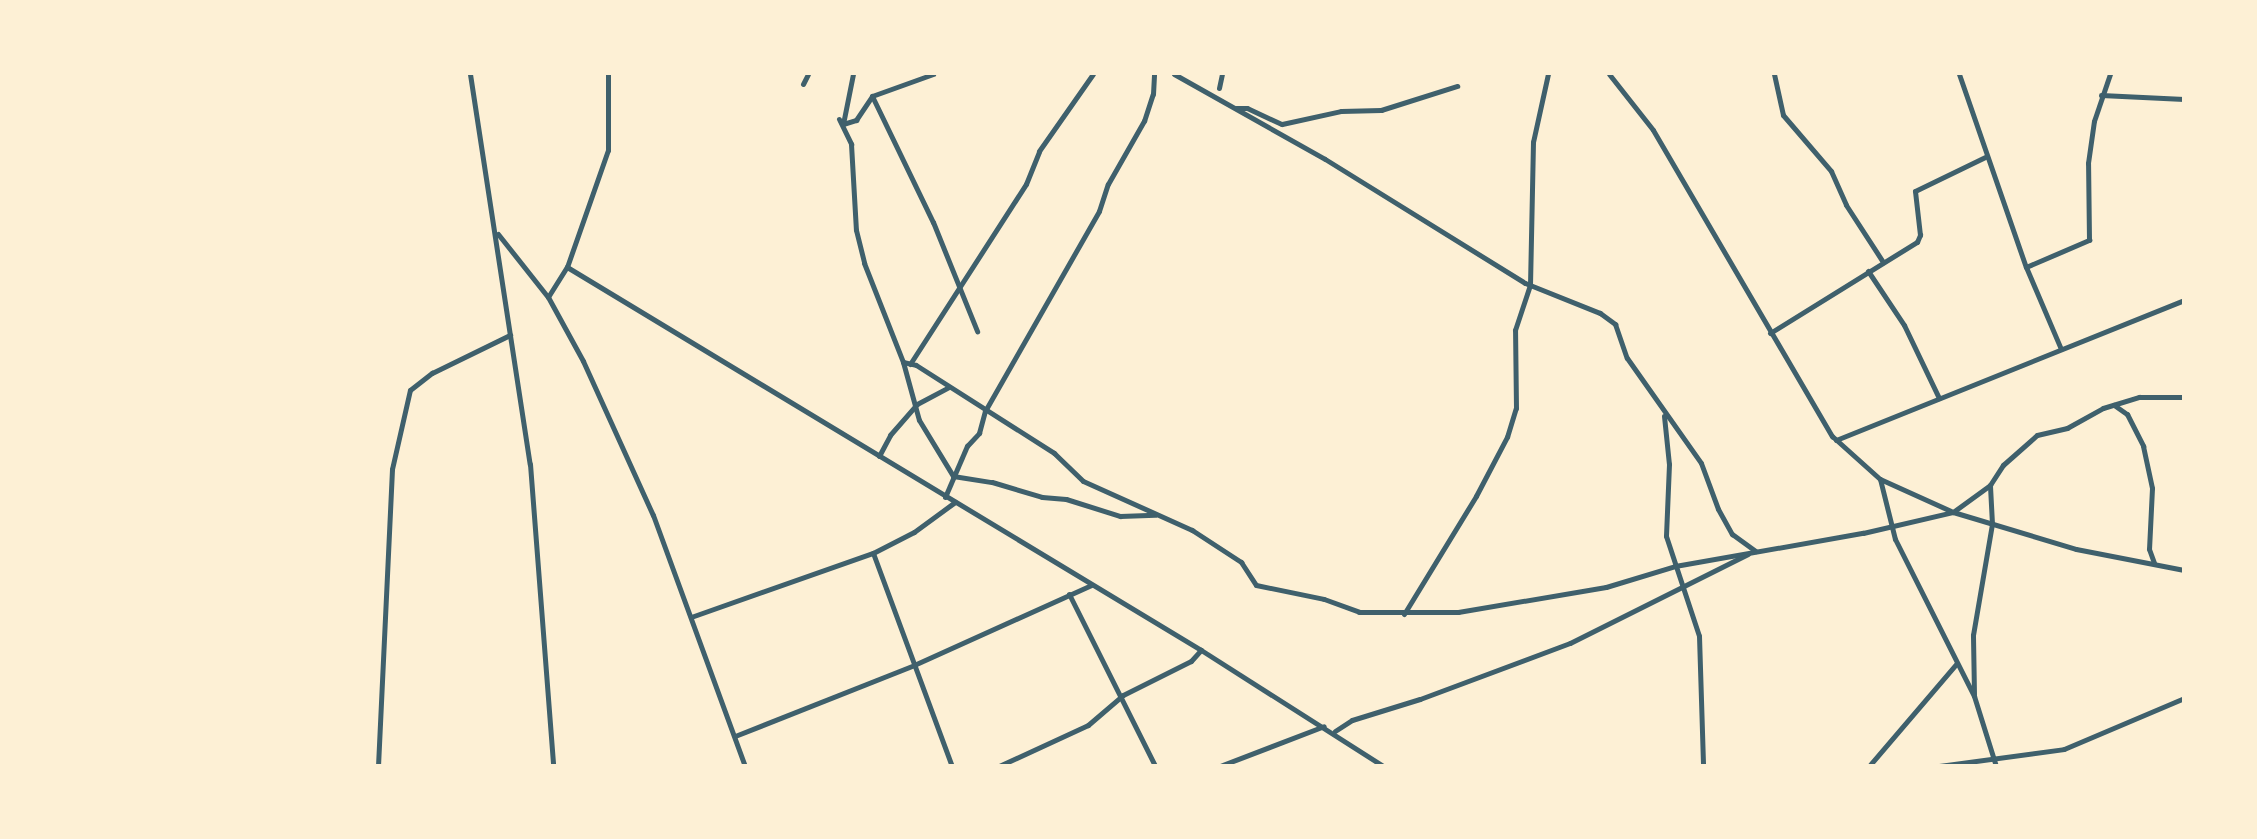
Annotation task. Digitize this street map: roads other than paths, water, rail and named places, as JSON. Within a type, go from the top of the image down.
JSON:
[{"type":"street","points":[[470,74],[530,464],[553,765]]},
{"type":"street","points":[[548,297],[567,267],[608,150],[608,74]]},
{"type":"street","points":[[802,84],[808,74]]},
{"type":"street","points":[[854,74],[841,122],[851,144],[856,230],[864,262],[903,362],[919,420],[953,476],[992,482],[1042,497],[1066,499],[1120,516],[1156,515]]},
{"type":"street","points":[[841,122],[856,120],[872,96],[933,74]]},
{"type":"street","points":[[910,364],[1026,184],[1039,151],[1093,74]]},
{"type":"street","points":[[945,496],[953,476],[979,433],[985,411],[1099,211],[1108,184],[1144,121],[1154,94],[1154,74]]},
{"type":"street","points":[[1174,74],[1530,285],[1600,313],[1615,324],[1627,358],[1701,463],[1718,509],[1732,534],[1755,551]]},
{"type":"street","points":[[1219,88],[1222,74]]},
{"type":"street","points":[[1404,614],[1507,437],[1516,408],[1515,330],[1530,285],[1533,142],[1548,74]]},
{"type":"street","points":[[1609,74],[1653,130],[1770,333],[1836,440],[1880,479],[1953,512],[1992,524],[2076,549],[2184,570]]},
{"type":"street","points":[[1774,74],[1783,115],[1831,171],[1846,206],[1883,262]]},
{"type":"street","points":[[1959,74],[1985,157],[2026,267],[2061,349]]},
{"type":"street","points":[[2026,267],[2089,240],[2088,163],[2101,95],[2110,74]]},
{"type":"street","points":[[1234,108],[1246,108],[1282,124],[1341,111],[1381,110],[1457,86]]},
{"type":"street","points":[[2101,95],[2184,99]]},
{"type":"street","points":[[872,96],[901,153],[960,286],[977,331]]},
{"type":"street","points":[[1770,333],[1919,239],[1915,191],[1985,157]]},
{"type":"street","points":[[496,233],[548,297],[583,361],[653,515],[744,765]]},
{"type":"street","points":[[567,267],[1335,731],[1383,765]]},
{"type":"street","points":[[1868,271],[1904,325],[1939,398]]},
{"type":"street","points":[[1836,440],[2184,300]]},
{"type":"street","points":[[378,765],[392,469],[410,390],[432,373],[510,335]]},
{"type":"street","points":[[903,362],[949,387],[1054,453],[1083,481],[1137,502],[1156,515],[1192,530],[1241,562],[1256,585],[1324,599],[1359,612],[1404,614],[1458,612],[1606,587],[1675,566],[1891,526],[1953,512],[1990,485],[2003,465],[2037,435],[2067,428],[2114,405],[2139,397],[2184,397]]},
{"type":"street","points":[[879,456],[890,435],[916,404],[949,387]]},
{"type":"street","points":[[2114,405],[2127,414],[2143,446],[2152,488],[2149,549],[2154,563]]},
{"type":"street","points":[[1663,411],[1669,464],[1666,536],[1681,590],[1699,636],[1703,765]]},
{"type":"street","points":[[1880,479],[1891,526],[1904,561],[1974,696],[1995,763]]},
{"type":"street","points":[[1974,696],[1976,612],[1992,524],[1990,485]]},
{"type":"street","points":[[691,617],[873,552],[914,532],[955,502]]},
{"type":"street","points":[[1335,731],[1352,720],[1420,699],[1570,643],[1681,590],[1755,551]]},
{"type":"street","points":[[873,552],[952,765]]},
{"type":"street","points":[[735,736],[914,665],[1091,585]]},
{"type":"street","points":[[1069,594],[1123,695],[1155,765]]},
{"type":"street","points":[[999,765],[1089,725],[1123,695],[1191,661],[1201,650]]},
{"type":"street","points":[[1869,765],[1957,663]]},
{"type":"street","points":[[1939,765],[1995,763],[2087,742],[2184,698]]},
{"type":"street","points":[[1220,765],[1324,726]]}]
